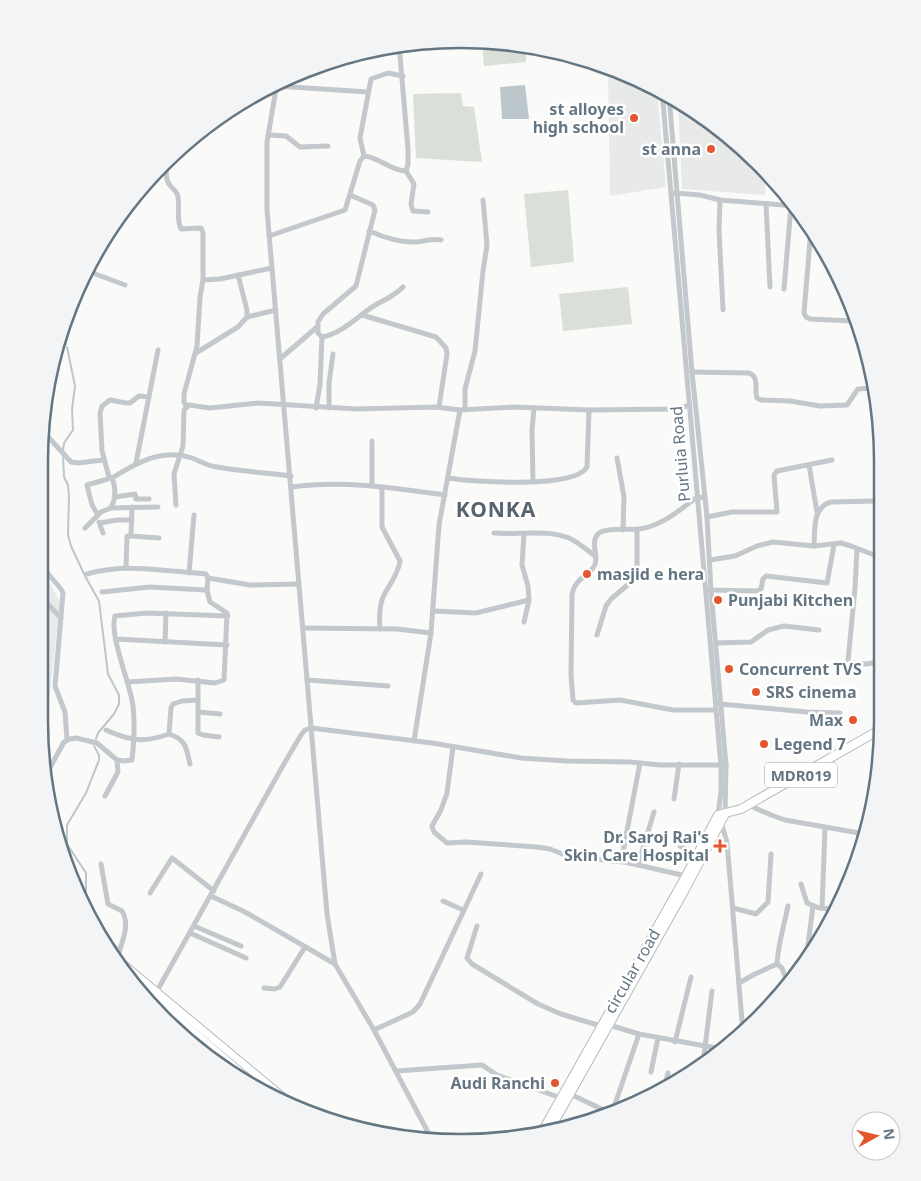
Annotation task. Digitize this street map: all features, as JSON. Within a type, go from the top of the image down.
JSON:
[{"type":"main road","name":"MDR019","points":[[722,817],[748,805],[874,734]]},
{"type":"main road","name":"circular road","points":[[554,1123],[604,1025],[686,876],[722,817]]},
{"type":"main road","name":"circular road","points":[[546,1125],[692,878],[722,817]]},
{"type":"main road","points":[[132,971],[272,1088]]},
{"type":"main road","points":[[142,984],[253,1077]]},
{"type":"main road","points":[[156,1000],[232,1065]]},
{"type":"street","points":[[400,52],[408,149],[406,171],[414,184],[413,211],[428,212]]},
{"type":"street","points":[[364,156],[360,143],[371,80],[374,77],[388,73],[403,76]]},
{"type":"street","points":[[287,86],[368,92]]},
{"type":"street","points":[[275,92],[267,142],[267,210],[327,914],[335,964],[374,1030],[428,1132]]},
{"type":"street","name":"Purluia Road","points":[[663,101],[707,516],[720,704],[723,765],[722,817],[727,842],[742,1023]]},
{"type":"street","name":"Purluia Road","points":[[669,104],[673,193],[688,406],[704,590],[723,765]]},
{"type":"street","points":[[268,135],[286,136],[300,147],[328,146]]},
{"type":"street","points":[[364,156],[406,171]]},
{"type":"street","points":[[270,236],[345,210],[360,162],[364,156]]},
{"type":"street","points":[[166,170],[168,182],[177,192],[178,196],[178,222],[181,229],[198,228],[202,230],[203,280],[196,353],[184,394],[186,406],[183,446],[174,480],[176,504]]},
{"type":"street","points":[[673,193],[700,195],[720,200],[785,205]]},
{"type":"street","points":[[280,359],[317,327],[323,314],[356,286],[375,207],[350,195]]},
{"type":"street","points":[[414,741],[431,633],[439,525],[465,389],[475,351],[482,271],[487,244],[483,200]]},
{"type":"street","points":[[720,200],[719,230],[723,310]]},
{"type":"street","points":[[766,204],[770,287]]},
{"type":"street","points":[[784,289],[792,215]]},
{"type":"street","points":[[369,231],[397,241],[418,242],[432,238],[441,240]]},
{"type":"street","points":[[810,241],[804,313],[810,319],[849,321]]},
{"type":"street","points":[[203,280],[272,268]]},
{"type":"street","points":[[93,273],[125,285]]},
{"type":"street","points":[[238,275],[247,310],[247,318]]},
{"type":"street","points":[[322,337],[340,331],[377,304],[391,298],[403,286]]},
{"type":"street","points":[[196,353],[238,327],[247,318],[276,310]]},
{"type":"street","points":[[362,315],[436,337],[442,343],[447,354],[439,407]]},
{"type":"street","points":[[316,408],[322,337],[318,333],[317,327]]},
{"type":"street","points":[[136,463],[158,350]]},
{"type":"street","points":[[329,408],[332,354]]},
{"type":"street","points":[[692,372],[753,374],[756,378],[756,395],[761,400],[790,401],[820,406],[847,405],[858,389],[867,388]]},
{"type":"street","points":[[111,508],[115,497],[104,460],[100,413],[102,406],[110,400],[130,403],[139,396],[149,397]]},
{"type":"street","points":[[186,406],[193,405],[210,408],[242,404],[284,404],[316,408],[439,407],[462,409],[534,408],[589,410],[677,409],[696,405]]},
{"type":"street","points":[[533,482],[532,430],[534,408]]},
{"type":"street","points":[[448,478],[484,483],[533,482],[575,476],[586,471],[588,463],[589,410]]},
{"type":"street","points":[[48,437],[71,462],[104,460]]},
{"type":"street","points":[[372,441],[372,486]]},
{"type":"street","points":[[103,533],[98,515],[92,505],[87,485],[108,479],[148,458],[180,455],[215,467],[291,476]]},
{"type":"street","points":[[617,458],[624,497],[623,530]]},
{"type":"street","points":[[707,516],[732,512],[777,512],[774,476],[777,471],[832,460]]},
{"type":"street","points":[[809,465],[817,512],[814,546]]},
{"type":"street","points":[[292,487],[322,485],[382,486],[446,495]]},
{"type":"street","points":[[380,629],[382,599],[394,578],[400,561],[382,527],[382,486]]},
{"type":"street","points":[[115,497],[135,494],[136,499],[149,499]]},
{"type":"street","points":[[705,497],[696,498],[659,522],[637,530],[604,531],[598,534],[595,540],[595,564],[576,583],[572,594],[571,675],[574,702],[620,700],[673,710],[716,710]]},
{"type":"street","points":[[817,512],[824,504],[830,502],[874,501]]},
{"type":"street","points":[[131,536],[132,507]]},
{"type":"street","points":[[85,528],[98,515],[111,508],[158,507]]},
{"type":"street","points":[[189,573],[194,515]]},
{"type":"street","points":[[100,523],[132,520]]},
{"type":"street","points":[[597,635],[610,599],[631,582],[637,573],[637,530]]},
{"type":"street","points":[[494,533],[564,536],[573,540],[595,556]]},
{"type":"street","points":[[524,534],[522,565],[528,586],[529,600],[524,622]]},
{"type":"street","points":[[126,568],[127,536],[159,538]]},
{"type":"street","points":[[710,560],[735,556],[757,546],[773,542],[814,546],[841,544],[874,555]]},
{"type":"street","points":[[704,590],[757,591],[761,589],[763,579],[766,576],[827,583],[834,545]]},
{"type":"street","points":[[858,549],[848,661],[849,663],[874,663]]},
{"type":"street","points":[[87,574],[100,570],[126,568],[206,574],[208,578],[256,585],[299,584]]},
{"type":"street","points":[[48,574],[63,594],[55,686],[65,712],[67,740]]},
{"type":"street","points":[[128,682],[169,679],[215,682],[224,680],[228,616],[225,610],[210,602],[207,591],[208,578]]},
{"type":"street","points":[[102,592],[150,587],[207,591]]},
{"type":"street","points":[[433,611],[476,613],[529,600]]},
{"type":"street","points":[[48,604],[61,618]]},
{"type":"street","points":[[50,767],[64,742],[76,738],[97,743],[122,762],[132,760],[134,740],[133,706],[116,639],[115,616],[130,613],[166,613],[228,616]]},
{"type":"street","points":[[165,642],[166,613]]},
{"type":"street","points":[[716,643],[751,642],[768,630],[784,626],[819,630]]},
{"type":"street","points":[[303,628],[380,629],[431,633]]},
{"type":"street","points":[[116,639],[227,645]]},
{"type":"street","points":[[198,680],[198,733],[203,736],[219,737]]},
{"type":"street","points":[[307,680],[388,686]]},
{"type":"street","points":[[169,734],[170,708],[173,704],[182,701],[198,700]]},
{"type":"street","points":[[720,704],[840,713]]},
{"type":"street","points":[[198,712],[220,714]]},
{"type":"street","points":[[157,991],[298,739],[305,730],[311,728],[414,741],[521,758],[723,765]]},
{"type":"street","points":[[106,730],[118,736],[134,740],[150,740],[169,734],[181,739],[185,744],[190,764]]},
{"type":"street","points":[[453,747],[448,792],[432,826],[434,832],[443,841],[537,847],[550,849],[570,857],[638,864],[686,876]]},
{"type":"street","points":[[105,796],[118,772],[117,760]]},
{"type":"street","points":[[621,862],[631,801],[640,763]]},
{"type":"street","points":[[674,799],[679,764]]},
{"type":"street","points":[[748,805],[778,818],[858,832]]},
{"type":"street","points":[[638,864],[654,812]]},
{"type":"street","points":[[822,908],[825,828]]},
{"type":"street","points":[[680,846],[698,855]]},
{"type":"street","points":[[733,908],[756,914],[766,905],[771,854]]},
{"type":"street","points":[[150,893],[172,858],[212,893],[335,964]]},
{"type":"street","points":[[101,864],[108,904],[122,911],[125,920],[125,932],[118,952]]},
{"type":"street","points":[[374,1030],[413,1012],[420,1004],[481,874]]},
{"type":"street","points":[[802,884],[807,903],[828,908]]},
{"type":"street","points":[[443,900],[463,910]]},
{"type":"street","points":[[777,964],[778,943],[788,906]]},
{"type":"street","points":[[808,943],[813,906]]},
{"type":"street","points":[[194,926],[241,946]]},
{"type":"street","points":[[477,926],[467,958],[472,964],[538,1004],[554,1011],[639,1034],[712,1048]]},
{"type":"street","points":[[190,933],[246,958]]},
{"type":"street","points":[[264,988],[276,989],[280,987],[305,947]]},
{"type":"street","points":[[777,964],[782,968],[785,976]]},
{"type":"street","points":[[739,983],[777,964]]},
{"type":"street","points":[[675,1042],[692,977]]},
{"type":"street","points":[[704,1054],[712,991]]},
{"type":"street","points":[[615,1103],[639,1034]]},
{"type":"street","points":[[651,1072],[658,1038]]},
{"type":"street","points":[[396,1072],[482,1065],[497,1075],[561,1098]]},
{"type":"street","points":[[667,1078],[668,1073]]},
{"type":"street","points":[[570,1094],[601,1109]]},
{"type":"shaded area","points":[[483,48],[526,53],[526,62],[484,66]]},
{"type":"shaded area","name":"st alloyes high school","points":[[608,75],[658,98],[666,187],[610,196]]},
{"type":"shaded area","points":[[525,85],[529,119],[502,119],[500,87]]},
{"type":"shaded area","points":[[461,93],[463,106],[474,107],[482,162],[416,158],[413,94]]},
{"type":"shaded area","name":"st anna","points":[[678,110],[733,150],[766,182],[765,195],[682,189]]},
{"type":"shaded area","points":[[568,190],[574,262],[531,267],[524,194]]},
{"type":"shaded area","points":[[628,287],[632,324],[563,331],[559,294]]},
{"type":"shaded area","points":[[48,579],[60,602],[48,712]]},
{"type":"waterway","points":[[63,450],[64,443],[73,430],[72,409],[75,386],[67,347]]},
{"type":"waterway","points":[[63,455],[64,477],[68,485],[69,496],[68,535],[85,576],[99,601],[108,674],[119,695],[119,704],[114,714],[98,733],[96,739]]},
{"type":"waterway","points":[[86,894],[86,873],[67,844],[67,825],[86,793],[99,760],[99,755],[94,746]]},
{"type":"waterway","points":[[113,943],[117,947],[116,948]]},
{"type":"place","name":"st alloyes high school","points":[[634,118]]},
{"type":"place","name":"st anna","points":[[711,149]]},
{"type":"place","name":"masjid e hera","points":[[587,574]]},
{"type":"place","name":"Punjabi Kitchen","points":[[718,600]]},
{"type":"place","name":"Concurrent TVS","points":[[729,669]]},
{"type":"place","name":"SRS cinema","points":[[756,692]]},
{"type":"place","name":"Max","points":[[853,720]]},
{"type":"place","name":"Legend 7","points":[[764,744]]},
{"type":"place","name":"Dr. Saroj Rai's Skin Care Hospital","points":[[720,846]]},
{"type":"place","name":"Audi Ranchi","points":[[555,1083]]},
{"type":"district","name":"KONKA","points":[[496,509]]}]
